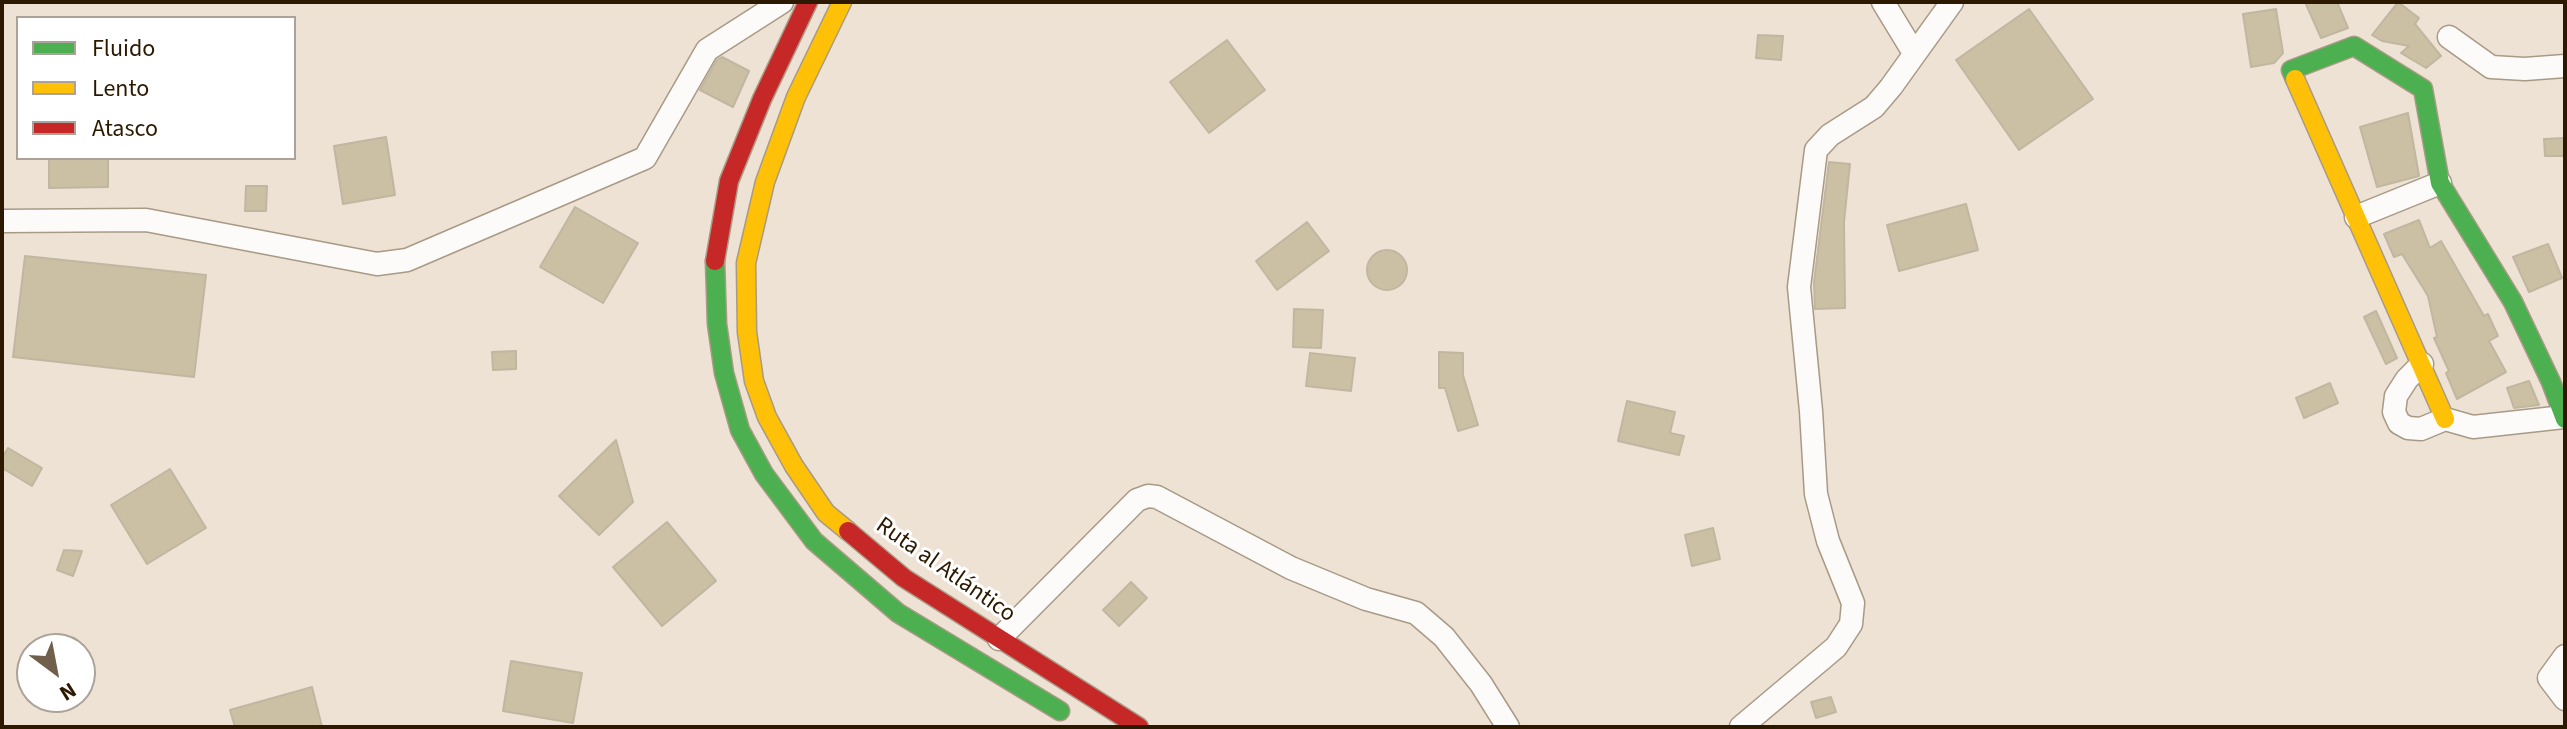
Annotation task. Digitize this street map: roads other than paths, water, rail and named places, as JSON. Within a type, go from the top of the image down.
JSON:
[{"type":"main road","points":[[808,2],[762,99],[729,181],[715,255],[717,324],[724,373],[740,430],[764,474],[814,541],[898,613],[1073,719]]},
{"type":"main road","name":"Ruta al Atlántico","points":[[842,2],[796,97],[765,182],[746,263],[747,332],[754,381],[767,417],[794,466],[826,513],[904,578],[1139,727]]},
{"type":"main road","points":[[2445,419],[2291,70],[2354,46],[2423,89],[2440,183],[2558,381],[2564,418]]},
{"type":"street","points":[[2,221],[146,220],[377,264],[407,260],[645,158],[707,50],[782,2]]},
{"type":"street","points":[[1883,2],[1914,53]]},
{"type":"street","points":[[1741,727],[1836,647],[1851,624],[1853,603],[1828,541],[1816,494],[1799,287],[1816,150],[1830,135],[1874,107],[1952,2]]},
{"type":"street","points":[[2449,37],[2491,67],[2525,69],[2565,66]]},
{"type":"street","points":[[2356,217],[2440,183]]},
{"type":"street","points":[[2422,364],[2396,396],[2394,412],[2399,423],[2408,428],[2421,429],[2445,419],[2473,427],[2564,418]]},
{"type":"street","points":[[999,639],[1137,500],[1157,497],[1291,568],[1366,599],[1416,613],[1444,637],[1481,684],[1508,727]]},
{"type":"street","points":[[2565,656],[2549,678],[2565,699]]}]
